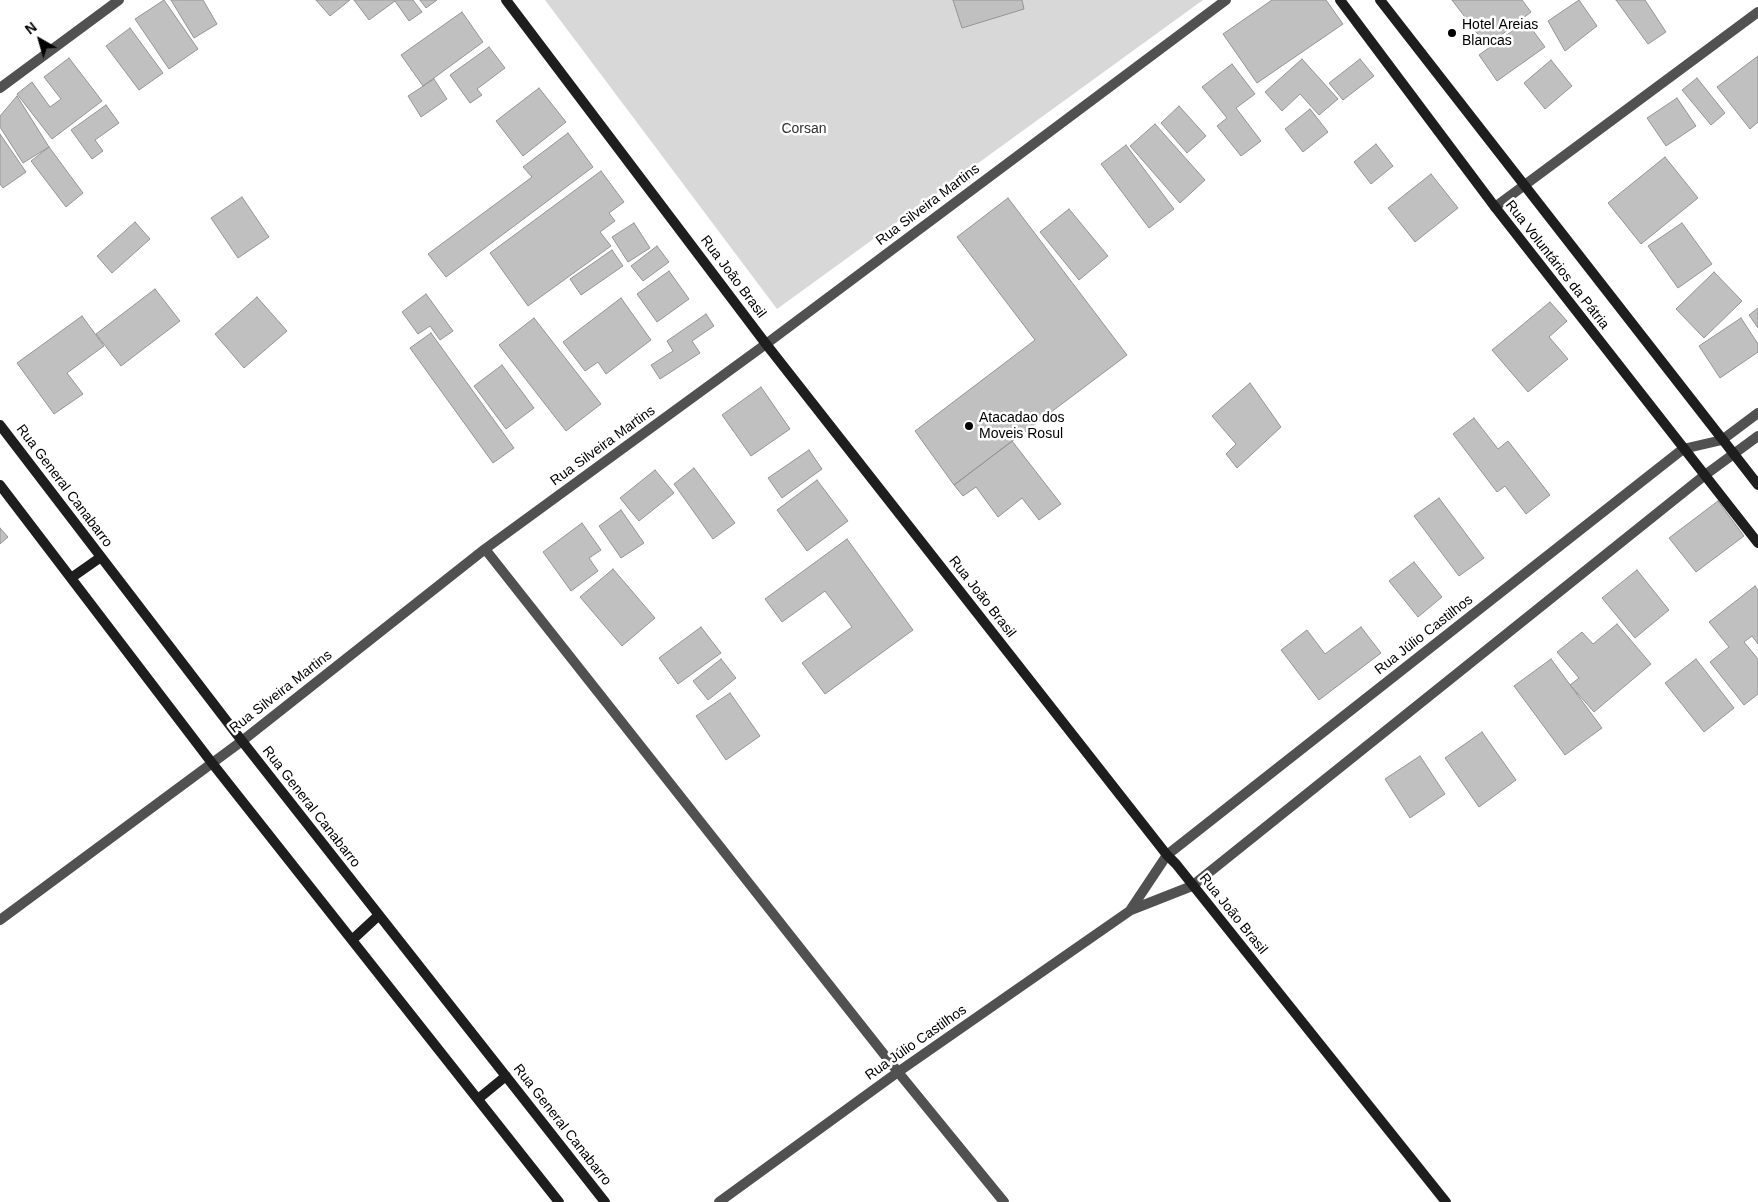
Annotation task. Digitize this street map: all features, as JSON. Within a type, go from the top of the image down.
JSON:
[{"type":"street","points":[[0,88],[119,0]]},
{"type":"street","name":"Rua João Brasil","points":[[506,0],[766,344],[1167,855],[1446,1202]]},
{"type":"street","name":"Rua Silveira Martins","points":[[0,920],[242,741],[485,549],[766,344],[1226,0]]},
{"type":"street","name":"Rua Voluntários da Pátria","points":[[1340,0],[1494,207],[1758,543]]},
{"type":"street","name":"Rua Voluntários da Pátria","points":[[1380,0],[1758,485]]},
{"type":"street","points":[[1494,207],[1758,12]]},
{"type":"street","name":"Rua Júlio Castilhos","points":[[1131,910],[1167,855],[1684,449],[1722,440],[1758,413]]},
{"type":"street","name":"Rua General Canabarro","points":[[0,425],[242,741],[605,1202]]},
{"type":"street","name":"Rua Júlio Castilhos","points":[[719,1202],[898,1072],[1131,910],[1192,886],[1705,475],[1758,436]]},
{"type":"street","points":[[0,485],[212,763],[559,1202]]},
{"type":"street","points":[[485,549],[898,1072],[1004,1202]]},
{"type":"street","points":[[71,578],[101,557]]},
{"type":"street","points":[[352,940],[379,915]]},
{"type":"street","points":[[478,1099],[506,1076]]},
{"type":"green space","name":"Corsan","points":[[545,0],[1203,0],[777,309]]},
{"type":"building","points":[[164,0],[198,49],[169,69],[135,19]]},
{"type":"building","points":[[171,0],[203,0],[217,24],[194,38]]},
{"type":"building","points":[[316,0],[350,0],[330,16]]},
{"type":"building","points":[[354,0],[413,0],[422,12],[409,21],[395,1],[369,20]]},
{"type":"building","points":[[420,0],[437,0],[426,8]]},
{"type":"building","points":[[953,0],[1022,0],[1024,9],[962,28]]},
{"type":"building","points":[[1272,0],[1326,0],[1343,24],[1257,83],[1223,34]]},
{"type":"building","points":[[1452,0],[1522,0],[1531,12],[1487,46]]},
{"type":"building","points":[[1579,0],[1597,26],[1565,51],[1548,21]]},
{"type":"building","points":[[1616,0],[1645,0],[1666,32],[1648,44]]},
{"type":"building","points":[[462,12],[483,42],[423,86],[401,55]]},
{"type":"building","points":[[1526,21],[1545,47],[1497,81],[1479,55]]},
{"type":"building","points":[[130,28],[163,73],[139,90],[106,46]]},
{"type":"building","points":[[489,47],[505,68],[477,89],[482,95],[470,103],[450,75]]},
{"type":"building","points":[[1758,56],[1758,122],[1750,129],[1717,87]]},
{"type":"building","points":[[69,58],[102,101],[52,139],[17,94],[32,82],[50,107],[61,99],[44,77]]},
{"type":"building","points":[[1302,59],[1338,99],[1319,115],[1300,94],[1282,111],[1265,92]]},
{"type":"building","points":[[1360,59],[1374,76],[1343,100],[1329,83]]},
{"type":"building","points":[[1551,60],[1572,86],[1545,109],[1524,83]]},
{"type":"building","points":[[1232,64],[1255,94],[1236,108],[1261,141],[1241,156],[1217,126],[1227,118],[1202,87]]},
{"type":"building","points":[[1697,78],[1725,113],[1711,125],[1682,90]]},
{"type":"building","points":[[434,79],[447,99],[421,117],[408,96]]},
{"type":"building","points":[[539,88],[566,122],[523,156],[496,121]]},
{"type":"building","points":[[17,96],[49,147],[23,163],[0,127],[0,116]]},
{"type":"building","points":[[1677,98],[1696,126],[1666,146],[1647,118]]},
{"type":"building","points":[[106,105],[119,123],[95,140],[103,151],[92,159],[71,130]]},
{"type":"building","points":[[1179,106],[1206,136],[1187,153],[1161,123]]},
{"type":"building","points":[[1310,109],[1328,132],[1303,152],[1285,129]]},
{"type":"building","points":[[1155,124],[1205,180],[1180,203],[1130,146]]},
{"type":"building","points":[[568,133],[593,167],[446,277],[428,254],[532,177],[523,167]]},
{"type":"building","points":[[0,134],[26,172],[3,188],[0,184]]},
{"type":"building","points":[[1376,144],[1393,166],[1371,184],[1354,162]]},
{"type":"building","points":[[1126,145],[1174,209],[1149,228],[1101,164]]},
{"type":"building","points":[[49,147],[83,193],[66,207],[31,161]]},
{"type":"building","points":[[1665,157],[1698,198],[1641,244],[1608,203]]},
{"type":"building","points":[[601,171],[624,202],[609,213],[615,221],[600,232],[611,246],[528,306],[490,253]]},
{"type":"building","points":[[1431,174],[1458,208],[1415,242],[1388,208]]},
{"type":"building","points":[[242,197],[269,237],[238,258],[211,218]]},
{"type":"building","points":[[1008,198],[1127,355],[954,485],[915,431],[1035,340],[957,237]]},
{"type":"building","points":[[1069,209],[1108,256],[1079,280],[1040,232]]},
{"type":"building","points":[[135,222],[150,239],[112,273],[97,256]]},
{"type":"building","points":[[634,223],[650,248],[628,262],[612,237]]},
{"type":"building","points":[[1682,223],[1712,264],[1678,288],[1648,246]]},
{"type":"building","points":[[657,246],[669,262],[643,281],[631,266]]},
{"type":"building","points":[[612,250],[623,266],[581,295],[570,279]]},
{"type":"building","points":[[669,271],[689,299],[657,322],[637,294]]},
{"type":"building","points":[[1714,272],[1742,301],[1704,338],[1676,309]]},
{"type":"building","points":[[155,289],[180,321],[121,366],[96,334]]},
{"type":"building","points":[[426,294],[453,331],[440,340],[430,326],[418,334],[402,312]]},
{"type":"building","points":[[257,297],[287,331],[244,368],[215,334]]},
{"type":"building","points":[[621,298],[651,340],[606,374],[598,362],[585,371],[563,342]]},
{"type":"building","points":[[1550,302],[1567,321],[1549,337],[1568,359],[1528,392],[1492,350]]},
{"type":"building","points":[[1758,308],[1758,328],[1749,315]]},
{"type":"building","points":[[706,314],[714,326],[692,341],[700,353],[660,379],[651,365],[673,351],[667,341]]},
{"type":"building","points":[[82,316],[104,346],[67,373],[83,394],[54,414],[17,363]]},
{"type":"building","points":[[534,318],[601,404],[566,431],[499,345]]},
{"type":"building","points":[[1741,318],[1758,344],[1758,352],[1720,378],[1699,346]]},
{"type":"building","points":[[431,333],[514,448],[493,463],[410,348]]},
{"type":"building","points":[[502,365],[534,408],[506,429],[474,386]]},
{"type":"building","points":[[1250,383],[1281,427],[1237,468],[1226,454],[1236,444],[1212,416]]},
{"type":"building","points":[[761,387],[790,429],[751,456],[722,415]]},
{"type":"building","points":[[1474,418],[1498,449],[1508,441],[1550,495],[1526,514],[1505,486],[1497,492],[1453,434]]},
{"type":"building","points":[[1012,441],[1061,504],[1039,520],[1022,498],[998,517],[976,487],[963,496],[954,485]]},
{"type":"building","points":[[809,450],[822,469],[782,498],[768,478]]},
{"type":"building","points":[[694,468],[735,523],[713,539],[674,484]]},
{"type":"building","points":[[655,470],[674,493],[639,521],[620,498]]},
{"type":"building","points":[[817,480],[848,521],[807,551],[777,510]]},
{"type":"building","points":[[1439,498],[1484,558],[1459,576],[1414,516]]},
{"type":"building","points":[[1718,501],[1744,536],[1696,572],[1669,538]]},
{"type":"building","points":[[621,510],[644,543],[621,558],[599,526]]},
{"type":"building","points":[[582,523],[601,550],[589,558],[598,571],[571,591],[543,552]]},
{"type":"building","points":[[0,528],[8,537],[0,544]]},
{"type":"building","points":[[847,539],[913,630],[825,694],[802,663],[852,627],[825,591],[782,622],[765,599]]},
{"type":"building","points":[[1414,562],[1442,597],[1418,617],[1389,581]]},
{"type":"building","points":[[613,569],[655,618],[622,646],[580,597]]},
{"type":"building","points":[[1637,570],[1669,610],[1635,638],[1602,598]]},
{"type":"building","points":[[1755,586],[1758,590],[1758,644],[1752,636],[1744,642],[1758,659],[1758,694],[1744,705],[1710,662],[1729,647],[1709,622]]},
{"type":"building","points":[[1617,624],[1651,664],[1594,712],[1570,685],[1579,678],[1557,652],[1582,632],[1593,644]]},
{"type":"building","points":[[701,627],[721,653],[678,684],[659,658]]},
{"type":"building","points":[[1361,627],[1381,653],[1319,700],[1281,650],[1307,630],[1325,654]]},
{"type":"building","points":[[721,659],[736,678],[708,700],[693,681]]},
{"type":"building","points":[[1551,659],[1602,728],[1565,755],[1514,686]]},
{"type":"building","points":[[1696,659],[1734,708],[1704,732],[1665,683]]},
{"type":"building","points":[[730,693],[760,736],[726,760],[696,716]]},
{"type":"building","points":[[1482,732],[1516,780],[1479,807],[1445,758]]},
{"type":"building","points":[[1420,756],[1445,794],[1410,818],[1385,779]]},
{"type":"place","name":"Hotel Areias Blancas","points":[[1452,33]]},
{"type":"place","name":"Atacadao dos Moveis Rosul","points":[[969,426]]}]
